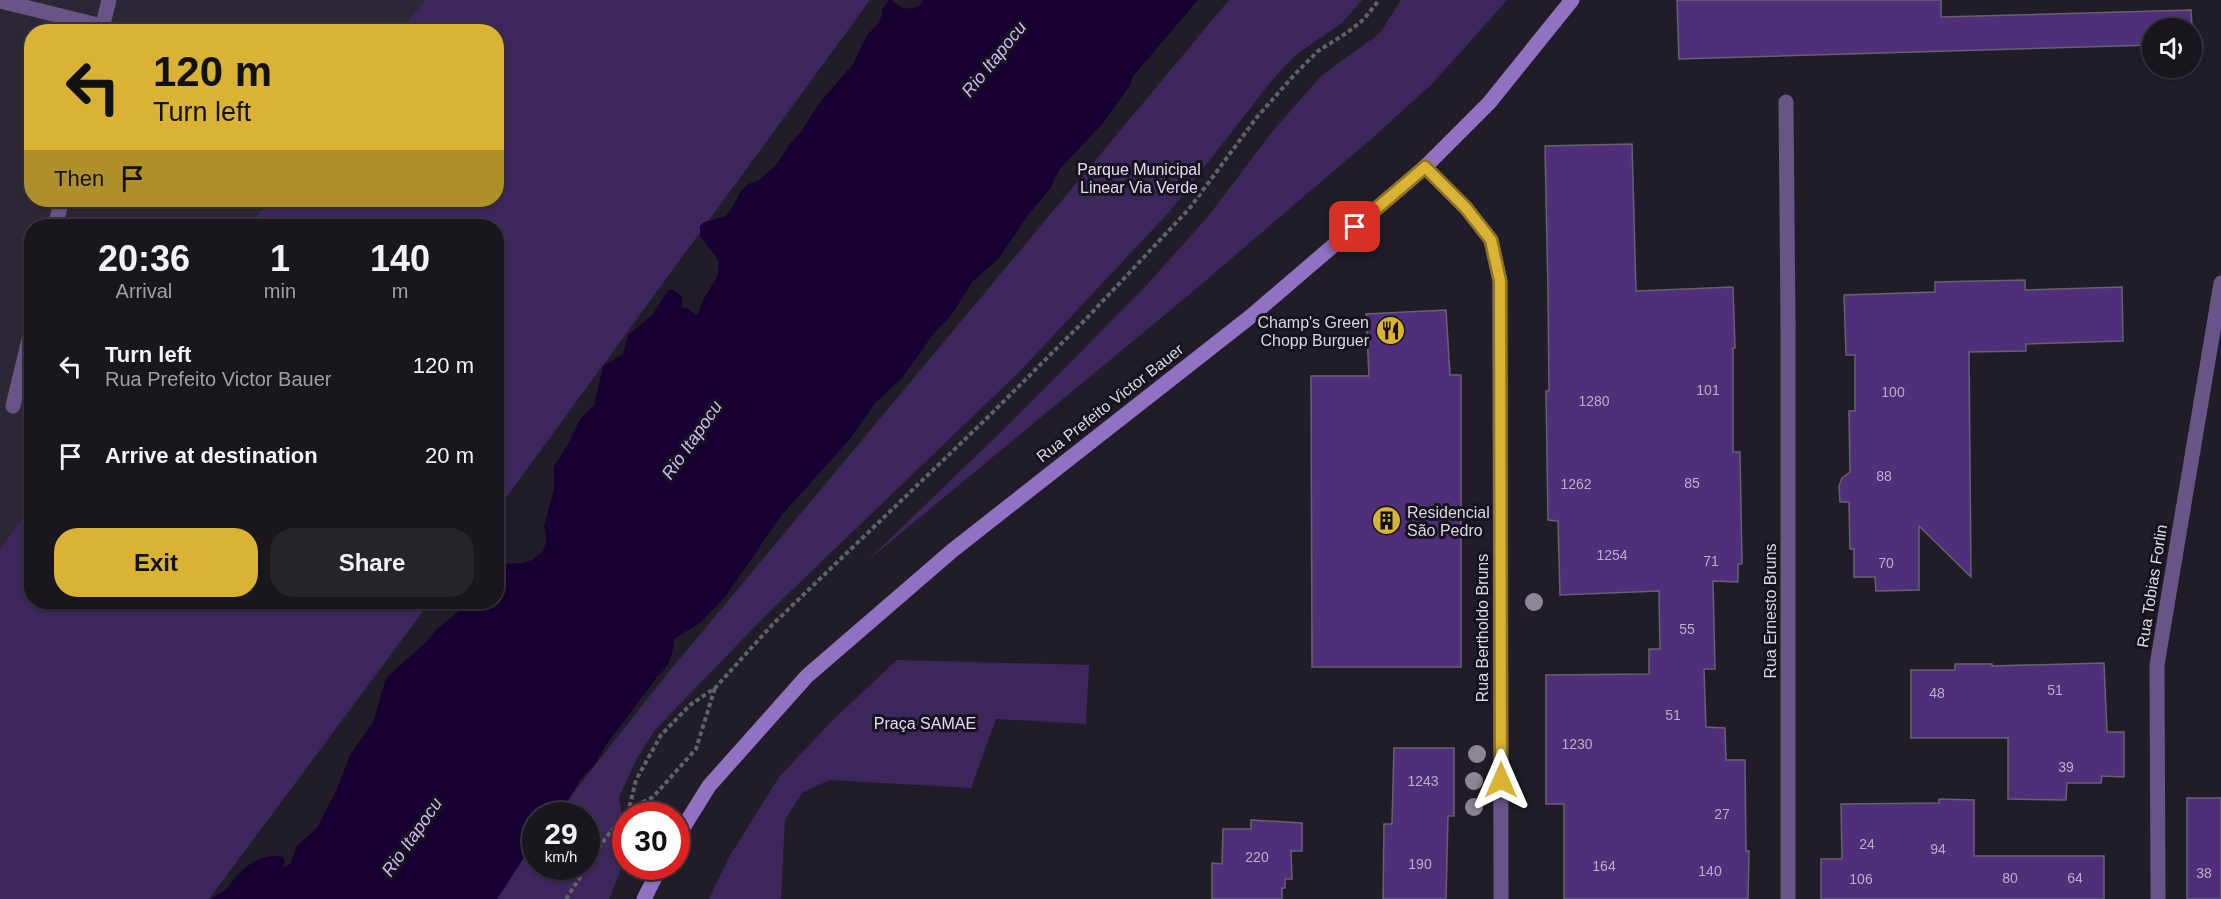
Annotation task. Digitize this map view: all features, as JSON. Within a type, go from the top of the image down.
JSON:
[{"type":"main road","name":"Rua Prefeito Victor Bauer","points":[[690,817],[709,786],[807,676],[953,550],[1250,317],[1425,167],[1489,103],[1572,0]]},
{"type":"main road","points":[[644,899],[654,880]]},
{"type":"street","points":[[103,24],[109,0]]},
{"type":"street","points":[[0,1],[84,24]]},
{"type":"street","name":"Rua Ernesto Bruns","points":[[1786,102],[1788,899]]},
{"type":"street","name":"Rua Bertholdo Bruns","points":[[1425,167],[1466,208],[1491,240],[1500,281],[1501,899]]},
{"type":"street","name":"Rua Tobias Forlin","points":[[2157,899],[2157,665],[2221,283]]},
{"type":"street","points":[[13,406],[24,360]]},
{"type":"path","points":[[631,802],[636,780],[661,735],[690,705],[715,688],[772,625],[970,435],[1086,319],[1189,209],[1257,117],[1295,74],[1318,51],[1364,19],[1379,0]]},
{"type":"path","points":[[644,802],[652,798],[696,749],[715,688]]},
{"type":"path","points":[[567,899],[612,830]]},
{"type":"shaded area","points":[[0,0],[425,0],[406,24],[24,24],[24,207],[264,207],[255,219],[24,219],[24,517],[0,548]]},
{"type":"green space","points":[[425,0],[870,0],[504,500],[504,219],[255,219],[264,207],[504,207],[504,24],[406,24]]},
{"type":"green space","name":"Parque Municipal Linear Via Verde","points":[[1229,0],[1362,0],[1342,23],[1297,54],[1273,79],[1170,211],[1020,371],[766,615],[655,730],[637,758],[619,797],[620,802],[612,802],[612,880],[617,880],[609,899],[493,899],[522,859],[522,880],[600,880],[600,802],[566,802],[667,674]]},
{"type":"green space","points":[[1401,0],[1507,0],[1432,84],[1370,140],[1190,294],[867,561],[1005,428],[1143,289],[1206,219],[1272,132],[1321,76],[1380,33]]},
{"type":"green space","points":[[24,517],[24,609],[425,609],[209,899],[0,899],[0,548]]},
{"type":"green space","name":"Praça SAMAE","points":[[897,660],[1089,665],[1086,724],[996,719],[971,788],[830,780],[803,792],[785,820],[781,899],[709,899],[728,859],[779,777],[835,718]]},
{"type":"water","name":"Rio Itapocu","points":[[889,0],[908,8],[919,6],[923,0],[1198,0],[1133,76],[1129,87],[1104,122],[1059,170],[1050,189],[1029,214],[998,259],[973,281],[950,317],[934,333],[902,378],[875,403],[850,439],[781,516],[725,597],[701,622],[674,639],[665,669],[606,745],[595,764],[580,780],[569,799],[566,802],[522,802],[522,861],[497,899],[211,899],[230,885],[241,871],[257,860],[276,856],[283,857],[285,862],[282,865],[286,867],[290,864],[297,846],[317,828],[337,789],[350,755],[373,722],[386,678],[461,609],[504,609],[504,564],[532,560],[543,551],[546,542],[544,526],[554,489],[554,467],[580,419],[594,405],[603,366],[623,354],[628,335],[653,314],[668,290],[674,290],[682,297],[682,307],[696,315],[699,312],[702,302],[718,275],[719,261],[700,236],[700,226],[704,222],[726,216],[740,192],[748,184],[758,181],[775,166],[820,102],[853,64],[867,35],[878,24],[882,10]]},
{"type":"building","points":[[1677,0],[1941,0],[1941,17],[2191,10],[2191,18],[2142,18],[2142,45],[1679,59]]},
{"type":"building","points":[[1632,144],[1636,291],[1733,287],[1735,348],[1733,348],[1733,452],[1740,452],[1742,564],[1738,564],[1738,582],[1713,581],[1715,669],[1704,669],[1706,727],[1725,728],[1726,760],[1745,760],[1746,851],[1749,851],[1748,899],[1564,899],[1564,804],[1546,804],[1546,675],[1649,674],[1649,649],[1660,649],[1659,591],[1560,595],[1558,521],[1548,520],[1546,391],[1549,391],[1545,146]]},
{"type":"building","points":[[2025,280],[2025,290],[2122,287],[2123,341],[2026,344],[2026,351],[1969,352],[1971,577],[1919,526],[1919,590],[1876,591],[1875,577],[1854,577],[1854,549],[1850,549],[1849,502],[1840,502],[1839,486],[1842,478],[1850,472],[1849,411],[1855,411],[1855,355],[1846,355],[1844,295],[1935,292],[1935,282]]},
{"type":"building","name":"Residencial São Pedro","points":[[1446,310],[1450,375],[1461,375],[1461,667],[1312,667],[1311,376],[1369,376],[1366,314]]},
{"type":"building","points":[[2104,663],[2107,732],[2124,732],[2124,777],[2102,776],[2101,783],[2067,783],[2066,800],[2008,799],[2008,738],[1911,738],[1911,670],[1955,670],[1955,664],[1992,664],[1992,666]]},
{"type":"building","points":[[1394,748],[1454,748],[1454,816],[1448,816],[1446,899],[1383,899],[1384,824],[1392,824]]},
{"type":"building","points":[[2187,798],[2221,798],[2221,899],[2187,899]]},
{"type":"building","points":[[1939,799],[1974,800],[1974,856],[2104,856],[2104,899],[1821,899],[1821,859],[1842,859],[1841,804],[1939,803]]},
{"type":"building","points":[[1251,820],[1302,823],[1302,851],[1291,851],[1292,879],[1285,879],[1282,899],[1212,899],[1212,863],[1222,864],[1223,829],[1251,829]]},
{"type":"place","name":"Champ's Green Chopp Burguer","points":[[1390,331]]},
{"type":"place","name":"Residencial São Pedro","points":[[1386,521]]},
{"type":"route","points":[[1355,227],[1425,167],[1466,208],[1491,240],[1500,281],[1501,780]]}]
